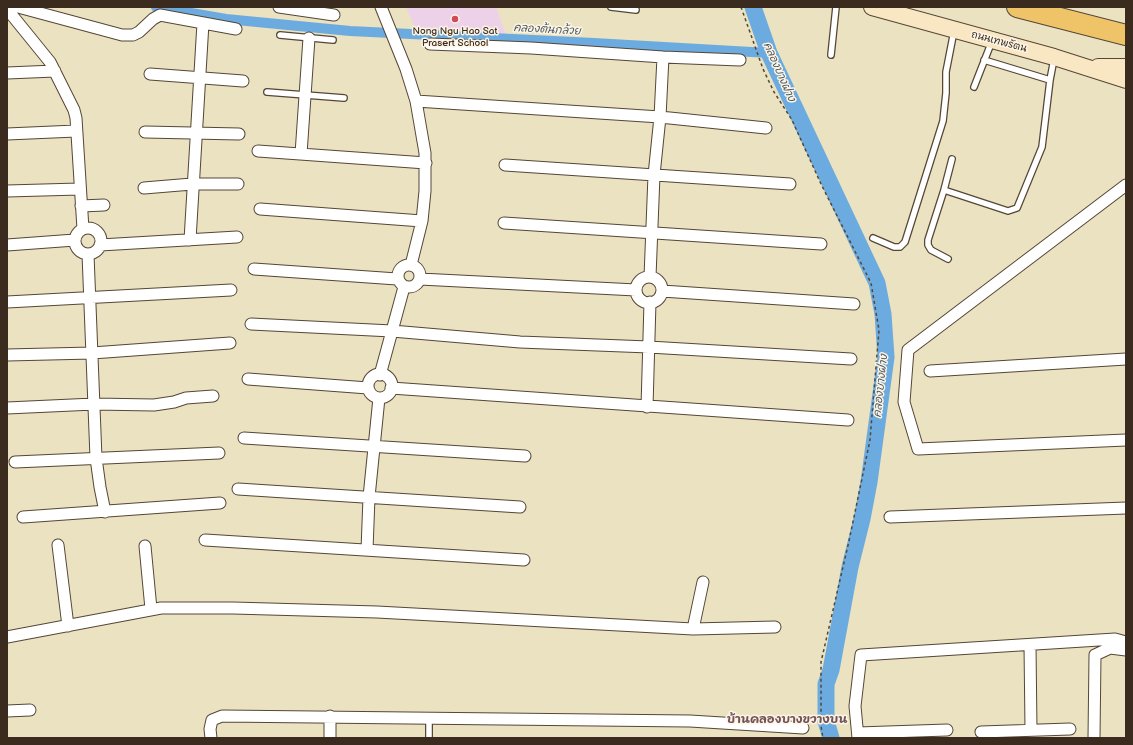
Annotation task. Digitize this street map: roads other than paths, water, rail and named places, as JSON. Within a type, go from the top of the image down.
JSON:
[{"type":"highway","points":[[1017,7],[1126,34]]},
{"type":"highway","points":[[1065,8],[1126,34]]},
{"type":"highway","points":[[1065,8],[1126,24]]},
{"type":"main road","name":"ถนนเทพรัตน","points":[[872,7],[1054,57],[1126,80]]},
{"type":"main road","points":[[1084,67],[1126,67]]},
{"type":"street","points":[[279,7],[334,15]]},
{"type":"street","points":[[381,7],[406,69],[416,101],[426,163],[422,221],[411,265]]},
{"type":"street","points":[[10,9],[122,36],[134,35],[140,32],[153,19],[160,15],[236,29]]},
{"type":"street","points":[[10,9],[55,71],[74,110],[83,229]]},
{"type":"street","points":[[190,240],[192,184],[201,79],[203,23]]},
{"type":"street","points":[[301,154],[309,38]]},
{"type":"street","points":[[430,44],[531,48],[663,57],[740,60]]},
{"type":"street","points":[[650,277],[654,175],[660,117],[663,57]]},
{"type":"street","points":[[7,73],[55,71]]},
{"type":"street","points":[[150,74],[201,79],[243,80]]},
{"type":"street","points":[[416,101],[660,117],[766,128]]},
{"type":"street","points":[[7,134],[76,131]]},
{"type":"street","points":[[145,132],[239,134]]},
{"type":"street","points":[[258,151],[426,163]]},
{"type":"street","points":[[505,165],[790,184]]},
{"type":"street","points":[[144,188],[192,184],[238,184]]},
{"type":"street","points":[[1126,185],[908,350],[904,402],[918,449],[1126,440]]},
{"type":"street","points":[[7,191],[79,189]]},
{"type":"street","points":[[81,206],[104,205]]},
{"type":"street","points":[[260,209],[422,221]]},
{"type":"street","points":[[504,223],[651,234],[821,244]]},
{"type":"street","points":[[90,228],[97,231],[100,237],[100,245],[93,253],[88,254],[78,250],[74,240],[77,233],[83,229],[90,228]]},
{"type":"street","points":[[100,245],[237,237]]},
{"type":"street","points":[[7,245],[74,240]]},
{"type":"street","points":[[88,254],[96,458],[105,512]]},
{"type":"street","points":[[254,269],[401,283],[415,286],[420,279],[419,272],[411,265]]},
{"type":"street","points":[[380,375],[390,380],[391,388],[386,396],[378,398],[371,395],[368,388],[370,380],[380,375],[392,331],[401,283],[400,268],[411,265]]},
{"type":"street","points":[[646,277],[650,277],[660,284],[662,292],[658,299],[650,302],[642,300],[636,290],[639,282],[646,277]]},
{"type":"street","points":[[420,279],[636,290]]},
{"type":"street","points":[[7,302],[90,296],[231,290]]},
{"type":"street","points":[[662,292],[854,304]]},
{"type":"street","points":[[647,407],[650,302]]},
{"type":"street","points":[[251,324],[392,331],[520,342],[649,347],[851,359]]},
{"type":"street","points":[[7,354],[92,353],[230,343]]},
{"type":"street","points":[[930,371],[1126,359]]},
{"type":"street","points":[[248,379],[368,388]]},
{"type":"street","points":[[391,388],[848,420]]},
{"type":"street","points":[[7,408],[94,404],[154,405],[174,402],[186,398],[213,396]]},
{"type":"street","points":[[367,550],[369,497],[378,398]]},
{"type":"street","points":[[244,438],[525,456]]},
{"type":"street","points":[[15,462],[219,453]]},
{"type":"street","points":[[238,489],[520,507]]},
{"type":"street","points":[[23,517],[220,503]]},
{"type":"street","points":[[890,517],[1126,508]]},
{"type":"street","points":[[205,540],[524,560]]},
{"type":"street","points":[[58,545],[68,626]]},
{"type":"street","points":[[144,546],[151,609]]},
{"type":"street","points":[[693,629],[703,582]]},
{"type":"street","points":[[7,637],[151,609],[233,608],[377,612],[693,629],[775,627]]},
{"type":"street","points":[[947,730],[858,735],[855,706],[861,655],[1115,639],[1126,642]]},
{"type":"street","points":[[1030,645],[1031,730]]},
{"type":"street","points":[[1094,738],[1095,655],[1110,648],[1126,650]]},
{"type":"street","points":[[7,711],[30,710]]},
{"type":"street","points":[[330,716],[330,738]]},
{"type":"street","points":[[211,738],[212,720],[216,717],[330,716],[690,721],[803,728]]},
{"type":"street","points":[[980,732],[1070,730]]},
{"type":"lane","points":[[611,7],[636,10]]},
{"type":"lane","points":[[830,55],[836,7]]},
{"type":"lane","points":[[872,238],[894,247],[900,247],[905,242],[943,121],[946,93],[946,72],[954,30]]},
{"type":"lane","points":[[280,35],[333,40]]},
{"type":"lane","points":[[974,87],[992,40]]},
{"type":"lane","points":[[944,190],[1008,211],[1017,208],[1042,147],[1054,57]]},
{"type":"lane","points":[[984,60],[1050,80]]},
{"type":"lane","points":[[267,92],[344,98]]},
{"type":"lane","points":[[948,259],[931,250],[928,245],[928,240],[952,159]]},
{"type":"lane","points":[[429,718],[429,738]]},
{"type":"waterway","name":"คลองต้นกล้วย","points":[[156,7],[226,19],[350,31],[769,53]]},
{"type":"waterway","name":"คลองบางฝาง","points":[[753,7],[769,53],[877,283],[883,314],[886,357],[869,482],[862,519],[850,567],[831,670],[826,684],[826,721],[831,738]]},
{"type":"place","name":"Nong Ngu Hao Sat Prasert School","points":[[455,19]]},
{"type":"district","name":"บ้านคลองบางขวางบน","points":[[787,720]]}]
